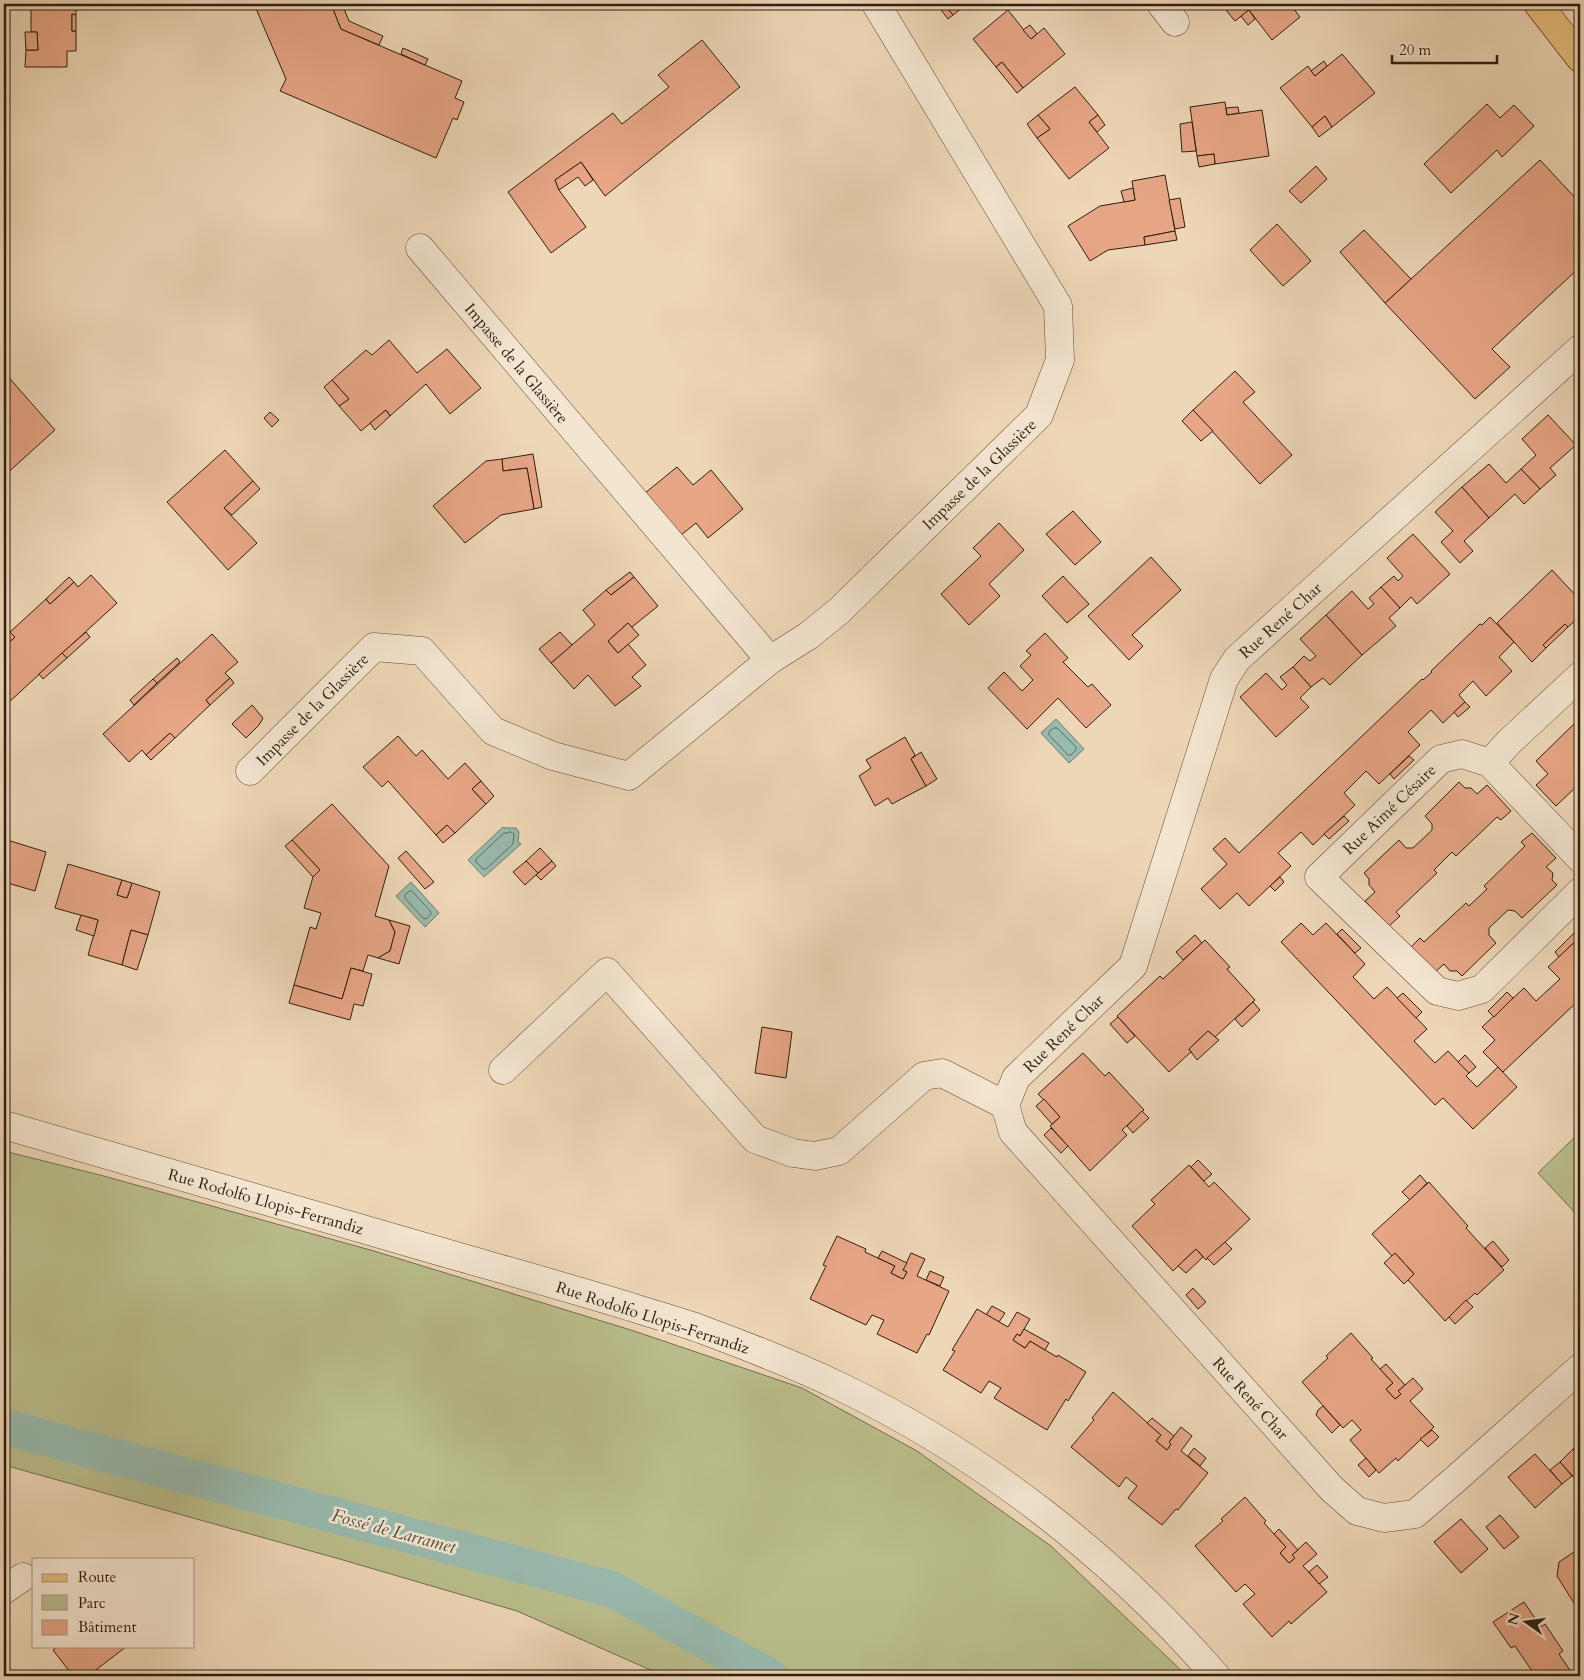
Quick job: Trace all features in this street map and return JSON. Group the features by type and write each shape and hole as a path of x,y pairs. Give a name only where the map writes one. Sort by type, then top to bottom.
{"main road":[{"path":"1538,4 1580,58"}],"street":[{"name":"Impasse de la Glassière","path":"250,771 374,647 422,651 492,731 553,756 629,776 770,660 808,636 839,611 1039,415 1060,360 1058,306 876,4"},
{"name":"Impasse de la Glassière","path":"420,248 770,660"},
{"name":"Rue René Char","path":"1580,349 1237,659 1224,680 1133,966 1016,1078 1005,1105 1013,1132 1332,1489 1357,1511 1384,1518 1415,1514 1580,1368"},
{"path":"1580,676 1509,742 1490,763 1580,858"},
{"name":"Rue Aimé Césaire","path":"1490,763 1462,754 1441,759 1318,877 1437,991 1458,996 1482,989 1580,892"},
{"path":"503,1070 606,972 755,1139 794,1153 816,1156 839,1151 924,1076 942,1073 1005,1105"},
{"name":"Rue Rodolfo Llopis-Ferrandiz","path":"4,1125 618,1303 699,1329 768,1355 842,1387 926,1433 984,1470 1060,1526 1131,1587 1216,1676"}],"green space":[{"path":"1580,1132 1580,1218 1538,1173"},
{"path":"4,1151 100,1175 374,1251 634,1331 802,1388 917,1451 1051,1546 1187,1676 664,1676 517,1611 4,1465"}],"water":[{"path":"1056,719 1084,749 1069,763 1041,733"},
{"path":"503,827 516,828 519,832 518,842 521,844 484,877 468,860"},
{"path":"411,882 439,913 425,927 396,896"}],"building":[{"path":"31,4 76,4 76,15 72,14 72,31 76,31 76,51 67,51 67,67 25,67 26,50 38,50 37,32 31,32"},
{"path":"254,4 331,4 341,29 462,81 455,98 464,102 457,120 453,118 436,158 280,91 286,79"},
{"path":"331,4 342,4 349,21 383,36 379,45 341,29"},
{"path":"944,4 953,15 948,19 938,6"},
{"path":"944,4 967,4 953,15"},
{"path":"1221,4 1290,4 1300,17 1272,40 1249,10 1235,21"},
{"path":"1008,10 1031,39 1044,28 1065,54 1023,88 1002,62 996,67 973,39"},
{"path":"1249,10 1255,19 1248,25 1241,16"},
{"path":"72,14 76,15 76,31 72,31"},
{"path":"1030,25 1037,34 1031,39 1023,30"},
{"path":"25,32 37,32 38,50 26,50"},
{"path":"702,40 740,87 605,196 581,162 555,180 559,190 586,227 551,253 508,192 613,113 622,124 669,87 658,75"},
{"path":"403,48 428,59 425,65 401,54"},
{"path":"1342,54 1375,93 1332,127 1325,116 1312,127 1280,88 1308,66 1315,76"},
{"path":"1324,61 1327,66 1315,76 1311,71"},
{"path":"1002,62 1023,88 1017,93 996,67"},
{"path":"1075,87 1098,115 1089,122 1109,148 1069,179 1037,138 1050,129 1038,115"},
{"path":"1225,102 1227,115 1262,110 1269,156 1215,164 1214,154 1197,156 1190,107"},
{"path":"1487,104 1500,118 1514,105 1534,126 1502,157 1497,150 1451,193 1424,164"},
{"path":"1238,107 1239,113 1227,115 1226,108"},
{"path":"1038,115 1050,129 1037,138 1027,124"},
{"path":"1098,115 1105,125 1097,132 1089,122"},
{"path":"1325,116 1332,127 1319,137 1312,127"},
{"path":"1192,122 1196,151 1182,152 1180,124"},
{"path":"1214,154 1215,164 1199,167 1197,156"},
{"path":"1540,160 1580,203 1580,267 1492,349 1510,367 1475,399 1385,303"},
{"path":"581,162 593,180 585,186 578,177 559,190 555,180"},
{"path":"1316,166 1327,179 1301,203 1289,191"},
{"path":"1165,175 1175,231 1144,237 1145,245 1108,250 1090,261 1068,226 1100,206 1135,200 1132,181"},
{"path":"1133,188 1135,200 1124,202 1121,191"},
{"path":"1180,198 1185,227 1175,229 1169,200"},
{"path":"1277,224 1311,261 1283,286 1250,250"},
{"path":"1364,230 1411,279 1385,303 1340,252"},
{"path":"1175,231 1177,240 1145,245 1144,237"},
{"path":"389,340 417,373 447,349 481,388 450,414 426,384 390,416 386,410 361,431 339,406 349,399 332,380 366,350 372,355"},
{"path":"1235,371 1255,392 1243,402 1292,455 1260,484 1193,410"},
{"path":"4,372 55,430 4,476"},
{"path":"332,380 349,399 339,406 324,387"},
{"path":"386,410 390,416 375,430 370,423"},
{"path":"1193,410 1213,431 1201,441 1182,421"},
{"path":"270,412 279,420 272,427 264,418"},
{"path":"1548,415 1576,445 1550,468 1556,475 1540,489 1521,469 1536,455 1522,439"},
{"path":"225,450 253,481 224,508 257,543 228,570 167,502"},
{"path":"533,454 542,507 534,509 527,468 503,471 502,459"},
{"path":"502,459 503,471 527,468 534,509 501,515 465,543 433,506 486,461"},
{"path":"1489,464 1506,483 1521,469 1540,489 1524,504 1515,494 1489,518 1462,487"},
{"path":"677,467 693,485 711,470 743,509 708,538 696,523 681,535 645,493"},
{"path":"253,481 260,489 232,515 224,508"},
{"path":"1462,487 1489,518 1464,541 1473,551 1460,563 1441,542 1453,531 1435,512"},
{"path":"1073,511 1101,542 1075,565 1046,534"},
{"path":"999,523 1024,550 989,584 1000,596 969,625 941,594 981,556 973,548"},
{"path":"1413,534 1450,574 1417,604 1411,597 1400,608 1381,587 1394,576 1398,581 1403,576 1387,558"},
{"path":"1151,557 1181,590 1132,635 1143,646 1129,660 1088,616"},
{"path":"1552,570 1580,600 1580,616 1568,627 1565,624 1543,645 1546,648 1532,662 1497,623"},
{"path":"630,572 634,577 611,595 606,590"},
{"path":"91,575 117,603 8,703 4,698 4,647 15,637 10,632 46,599 50,604 74,582 78,587"},
{"path":"1063,576 1089,604 1067,623 1042,596"},
{"path":"69,577 74,582 50,604 46,599"},
{"path":"634,577 658,606 632,627 628,623 608,641 618,653 628,644 646,665 632,677 641,686 615,706 588,675 574,689 551,663 595,625 583,610 606,590 611,595"},
{"path":"1381,587 1400,608 1389,618 1396,626 1362,655 1326,615 1352,591 1368,609 1374,604 1369,598"},
{"path":"1326,615 1362,655 1330,685 1323,678 1311,687 1293,667 1304,656 1310,661 1316,656 1300,639"},
{"path":"1490,617 1514,642 1499,657 1512,671 1486,696 1473,681 1459,695 1465,702 1443,723 1431,710 1408,732 1420,745 1379,784 1366,771 1344,793 1355,805 1313,845 1301,832 1278,853 1291,866 1249,906 1237,893 1220,909 1201,889 1227,864 1213,849 1225,838 1239,853 1422,679 1432,672 1480,624 1482,625"},
{"path":"628,623 639,635 618,653 608,641"},
{"path":"1565,624 1568,627 1546,648 1543,645"},
{"path":"10,632 15,637 4,647 4,637"},
{"path":"86,632 90,637 67,658 62,653"},
{"path":"560,632 572,645 551,663 539,649"},
{"path":"1045,633 1068,658 1063,662 1088,687 1092,684 1111,705 1086,728 1058,698 1027,729 988,688 1004,672 1022,691 1033,680 1020,666 1031,655 1026,651"},
{"path":"212,634 238,662 225,673 230,678 206,700 210,705 175,738 170,733 146,755 142,750 129,762 103,734"},
{"path":"62,653 67,658 43,679 39,674"},
{"path":"177,658 180,662 157,683 153,679"},
{"path":"1293,667 1311,687 1300,698 1309,707 1276,737 1240,697 1266,673 1282,690 1287,685 1280,677"},
{"path":"230,678 234,683 210,705 206,700"},
{"path":"153,679 157,683 134,705 130,700"},
{"path":"1465,702 1470,707 1458,717 1454,712"},
{"path":"252,705 263,718 246,738 232,724"},
{"path":"1577,721 1580,724 1580,783 1556,806 1536,785 1548,774 1536,761"},
{"path":"170,733 175,738 151,760 146,755"},
{"path":"398,736 416,756 422,750 448,779 465,763 481,781 472,789 486,804 455,833 447,825 436,835 388,781 382,787 363,767"},
{"path":"905,737 915,755 911,759 926,786 892,804 888,798 875,806 859,776 871,768 866,760"},
{"path":"921,752 937,779 926,786 911,759"},
{"path":"1409,756 1414,760 1394,779 1390,774"},
{"path":"481,781 494,796 486,804 472,789"},
{"path":"1459,782 1465,788 1471,788 1477,794 1487,785 1511,811 1501,820 1497,817 1456,856 1452,852 1434,870 1437,873 1396,912 1400,916 1389,926 1365,901 1375,892 1369,885 1369,879 1364,873 1399,840 1406,848 1413,848 1432,830 1432,824 1425,816"},
{"path":"332,804 389,866 375,916 389,920 395,932 390,951 378,958 368,955 363,971 351,968 342,999 294,985 310,927 316,929 321,913 304,908 313,877 320,870 292,840"},
{"path":"1344,816 1349,821 1329,839 1324,834"},
{"path":"447,825 455,833 443,843 436,835"},
{"path":"1532,833 1556,858 1546,867 1553,873 1552,880 1557,885 1522,918 1515,911 1508,910 1489,928 1489,935 1496,943 1462,976 1457,971 1450,971 1444,964 1434,973 1410,948 1420,938 1424,942 1466,903 1469,906 1487,889 1484,886 1525,846 1521,842"},
{"path":"4,839 46,852 35,891 4,882"},
{"path":"292,840 320,870 313,877 285,846"},
{"path":"540,848 552,861 538,873 526,861"},
{"path":"406,851 434,882 425,889 398,858"},
{"path":"526,861 538,873 525,885 513,872"},
{"path":"552,861 556,866 541,880 536,875"},
{"path":"68,864 122,880 117,895 127,898 132,883 160,892 148,935 131,930 122,965 88,955 98,920 55,908"},
{"path":"1280,877 1284,882 1275,891 1270,886"},
{"path":"122,880 132,883 127,898 117,895"},
{"path":"81,915 98,920 94,936 76,930"},
{"path":"389,920 410,926 399,964 378,958 390,951 395,932"},
{"path":"1301,923 1313,935 1326,923 1365,964 1353,977 1374,999 1387,987 1427,1029 1414,1041 1435,1063 1448,1051 1469,1073 1466,1076 1477,1087 1498,1067 1517,1087 1473,1129 1443,1098 1435,1105 1281,942"},
{"path":"1342,929 1361,948 1355,953 1337,934"},
{"path":"131,930 148,935 137,970 122,965"},
{"path":"1574,933 1579,938 1559,957 1555,952"},
{"path":"1195,935 1202,943 1183,960 1176,952"},
{"path":"1580,937 1580,999 1503,1072 1483,1052 1495,1040 1482,1027 1524,988 1536,1001 1560,979 1548,967"},
{"path":"1205,940 1230,967 1227,969 1255,1000 1215,1037 1208,1031 1189,1049 1191,1052 1169,1072 1117,1016 1160,976 1163,979"},
{"path":"351,968 372,974 363,1006 354,1004 350,1020 289,1003 294,985 342,999"},
{"path":"1507,992 1513,998 1494,1017 1488,1011"},
{"path":"1403,993 1422,1012 1416,1018 1397,998"},
{"path":"1253,1002 1260,1010 1242,1027 1235,1019"},
{"path":"1118,1017 1135,1036 1127,1043 1110,1024"},
{"path":"762,1027 792,1032 786,1078 755,1073"},
{"path":"1208,1031 1219,1040 1197,1060 1189,1049"},
{"path":"1083,1053 1105,1076 1109,1072 1144,1110 1122,1130 1127,1135 1090,1171 1050,1126 1060,1117 1038,1094"},
{"path":"1465,1055 1476,1067 1469,1073 1458,1062"},
{"path":"1044,1099 1060,1117 1052,1124 1036,1106"},
{"path":"1142,1111 1149,1118 1133,1133 1127,1126"},
{"path":"1051,1128 1068,1146 1061,1153 1044,1135"},
{"path":"1198,1160 1212,1174 1204,1181 1191,1167"},
{"path":"1189,1165 1209,1187 1214,1182 1250,1219 1206,1260 1196,1249 1173,1271 1132,1226 1155,1204 1151,1200"},
{"path":"1420,1175 1427,1183 1410,1200 1402,1192"},
{"path":"1429,1182 1468,1226 1466,1228 1504,1270 1477,1295 1475,1293 1445,1321 1408,1280 1414,1274 1395,1253 1392,1256 1372,1234"},
{"path":"837,1236 866,1249 865,1252 895,1266 891,1273 903,1279 907,1272 903,1270 911,1253 925,1259 917,1276 949,1291 929,1335 927,1334 917,1353 877,1334 884,1320 872,1315 866,1325 810,1299 826,1266 823,1265"},
{"path":"1493,1241 1509,1260 1502,1267 1485,1248"},
{"path":"1225,1242 1232,1249 1214,1265 1207,1258"},
{"path":"1196,1249 1203,1257 1186,1273 1178,1266"},
{"path":"882,1251 907,1263 903,1270 907,1272 903,1279 891,1273 895,1266 878,1258"},
{"path":"1395,1253 1414,1274 1404,1284 1384,1263"},
{"path":"930,1271 944,1277 940,1286 926,1280"},
{"path":"1193,1288 1206,1302 1198,1309 1186,1295"},
{"path":"1466,1300 1473,1307 1455,1324 1449,1317"},
{"path":"992,1306 1005,1313 999,1322 986,1315"},
{"path":"977,1309 1008,1327 1017,1312 1030,1319 1020,1336 1017,1334 1013,1340 1025,1348 1030,1341 1086,1372 1068,1401 1066,1399 1047,1430 994,1398 1001,1388 989,1381 981,1393 943,1370 955,1351 952,1350"},
{"path":"1024,1329 1049,1343 1045,1350 1030,1341 1025,1348 1013,1340 1017,1334 1020,1336"},
{"path":"1351,1333 1393,1383 1386,1389 1395,1399 1401,1394 1398,1391 1413,1378 1423,1389 1410,1401 1434,1427 1398,1461 1396,1458 1379,1473 1350,1440 1361,1430 1352,1420 1343,1428 1302,1382"},
{"path":"1386,1364 1405,1385 1398,1391 1401,1394 1395,1399 1386,1389 1393,1383 1380,1369"},
{"path":"1113,1392 1161,1435 1156,1441 1167,1450 1171,1444 1169,1442 1181,1427 1192,1436 1181,1451 1208,1473 1178,1510 1176,1509 1162,1525 1128,1498 1137,1486 1126,1477 1119,1487 1071,1447 1094,1420 1092,1418"},
{"path":"1323,1406 1340,1425 1332,1433 1316,1415"},
{"path":"1152,1418 1174,1436 1169,1442 1171,1444 1167,1450 1156,1441 1161,1435 1147,1423"},
{"path":"1432,1430 1439,1437 1428,1447 1420,1439"},
{"path":"1580,1443 1580,1457 1573,1449"},
{"path":"1194,1448 1206,1458 1200,1466 1188,1456"},
{"path":"1573,1449 1580,1457 1579,1483 1560,1462"},
{"path":"1535,1454 1562,1484 1535,1508 1508,1477"},
{"path":"1366,1458 1376,1470 1369,1477 1358,1465"},
{"path":"1560,1462 1572,1476 1562,1484 1550,1470"},
{"path":"1245,1497 1266,1521 1264,1523 1286,1547 1280,1553 1289,1563 1295,1558 1292,1555 1306,1542 1317,1554 1303,1566 1327,1592 1291,1624 1289,1621 1272,1637 1243,1604 1255,1594 1245,1584 1236,1592 1195,1546 1223,1521 1221,1519"},
{"path":"1500,1515 1519,1537 1504,1549 1486,1527"},
{"path":"1461,1519 1488,1549 1461,1573 1434,1542"},
{"path":"1279,1529 1298,1550 1292,1555 1295,1558 1289,1563 1280,1553 1286,1547 1274,1534"},
{"path":"1580,1548 1579,1611 1557,1576 1559,1562"},
{"path":"1317,1565 1328,1577 1319,1584 1309,1572"},
{"path":"1524,1602 1541,1627 1545,1624 1563,1651 1559,1654 1574,1676 1529,1676 1527,1674 1532,1671 1515,1646 1511,1648 1493,1622"},
{"path":"56,1648 124,1648 88,1676 73,1676 53,1650"}],"waterway":[{"name":"Fossé de Larramet","path":"4,1427 611,1589 769,1676"}]}
